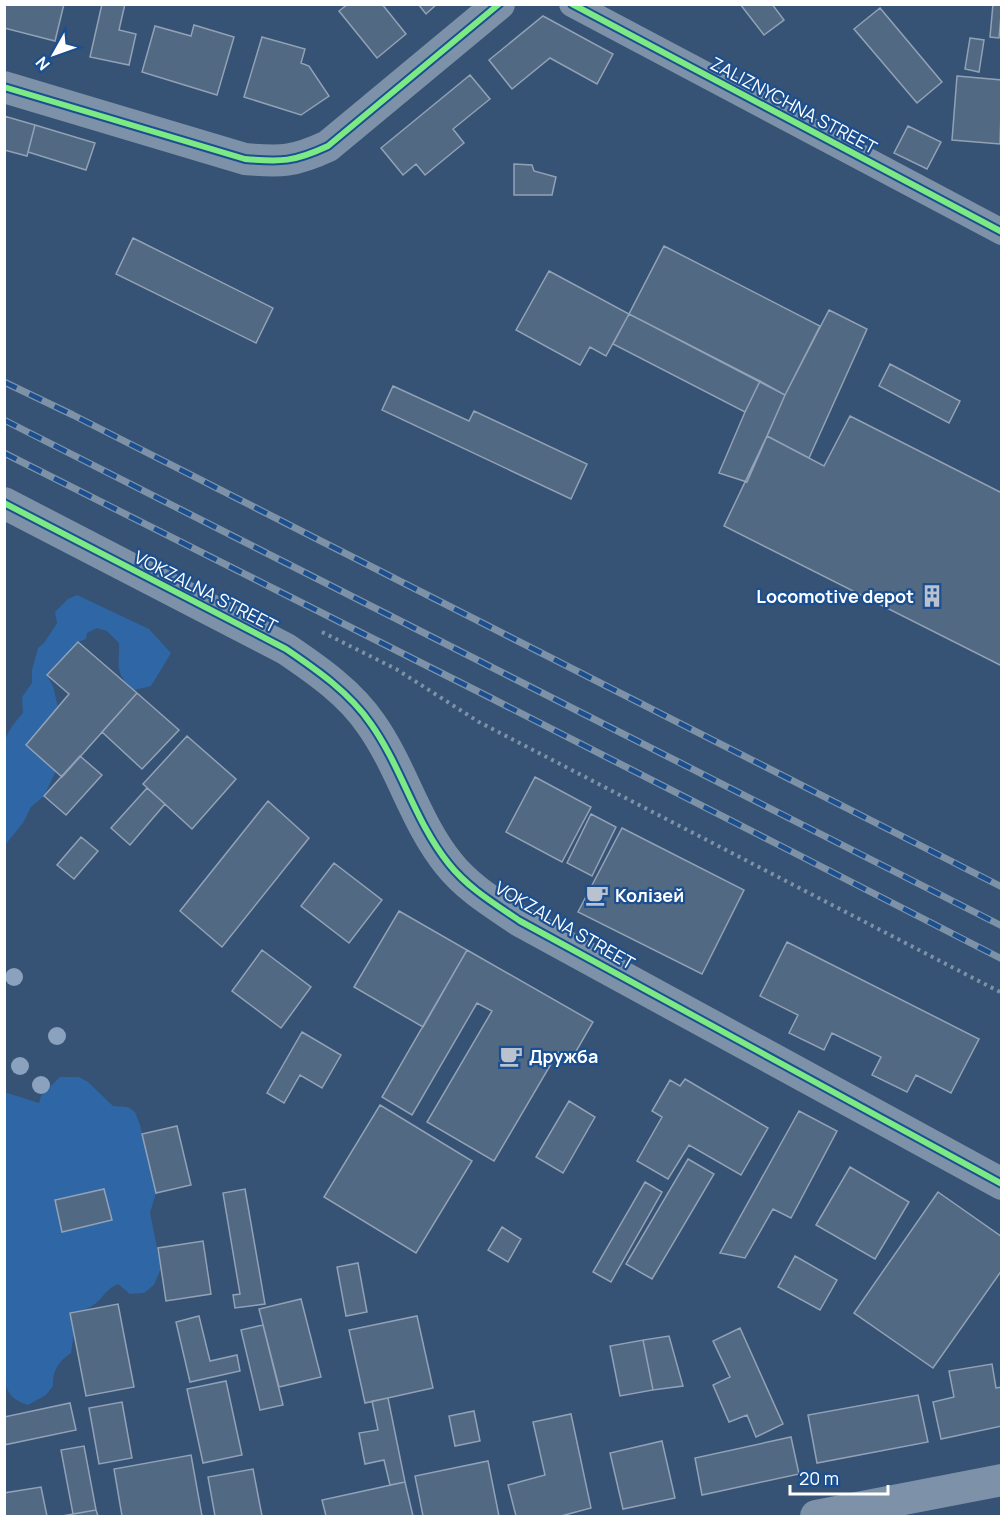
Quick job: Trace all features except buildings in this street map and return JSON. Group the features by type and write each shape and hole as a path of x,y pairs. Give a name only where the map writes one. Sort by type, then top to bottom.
{"street":[{"path":"4,87 245,159 275,161 302,158 335,141 499,4"},
{"name":"ZALIZNYCHNA STREET","path":"572,4 1002,232"},
{"name":"VOKZALNA STREET","path":"4,503 286,649 317,671 349,697 370,723 390,754 426,829 449,864 477,891 520,921 1002,1184"},
{"path":"816,1516 1002,1480"}],"path":[{"path":"321,631 396,669 479,722 1002,993"}],"shaded area":[{"path":"77,595 149,629 171,653 151,686 134,690 120,673 119,643 107,631 97,628 87,633 86,639 78,642 47,675 53,686 58,707 26,745 56,771 44,796 31,807 23,823 5,845 4,763 7,735 23,713 22,697 32,683 32,670 38,648 57,623 55,612 68,599"},
{"path":"60,1077 79,1077 88,1082 113,1106 128,1107 135,1112 156,1193 150,1213 161,1268 154,1285 144,1293 130,1294 118,1284 92,1306 70,1313 74,1332 71,1353 57,1367 53,1386 46,1395 28,1405 12,1397 5,1381 4,1092 39,1103 41,1096"}],"railway":[{"path":"4,382 1002,887"},
{"path":"4,420 1002,926"},
{"path":"4,453 1002,959"}],"cycle path":[{"path":"4,87 245,159 287,160 328,146 499,4"},
{"path":"572,4 1002,232"},
{"path":"4,503 286,649 332,683 353,702 371,724 382,741 427,831 456,873 520,921 1002,1184"}],"place":[{"name":"Locomotive depot","path":"932,596"},
{"name":"Колізей","path":"597,895"},
{"name":"Дружба","path":"511,1056"}]}
